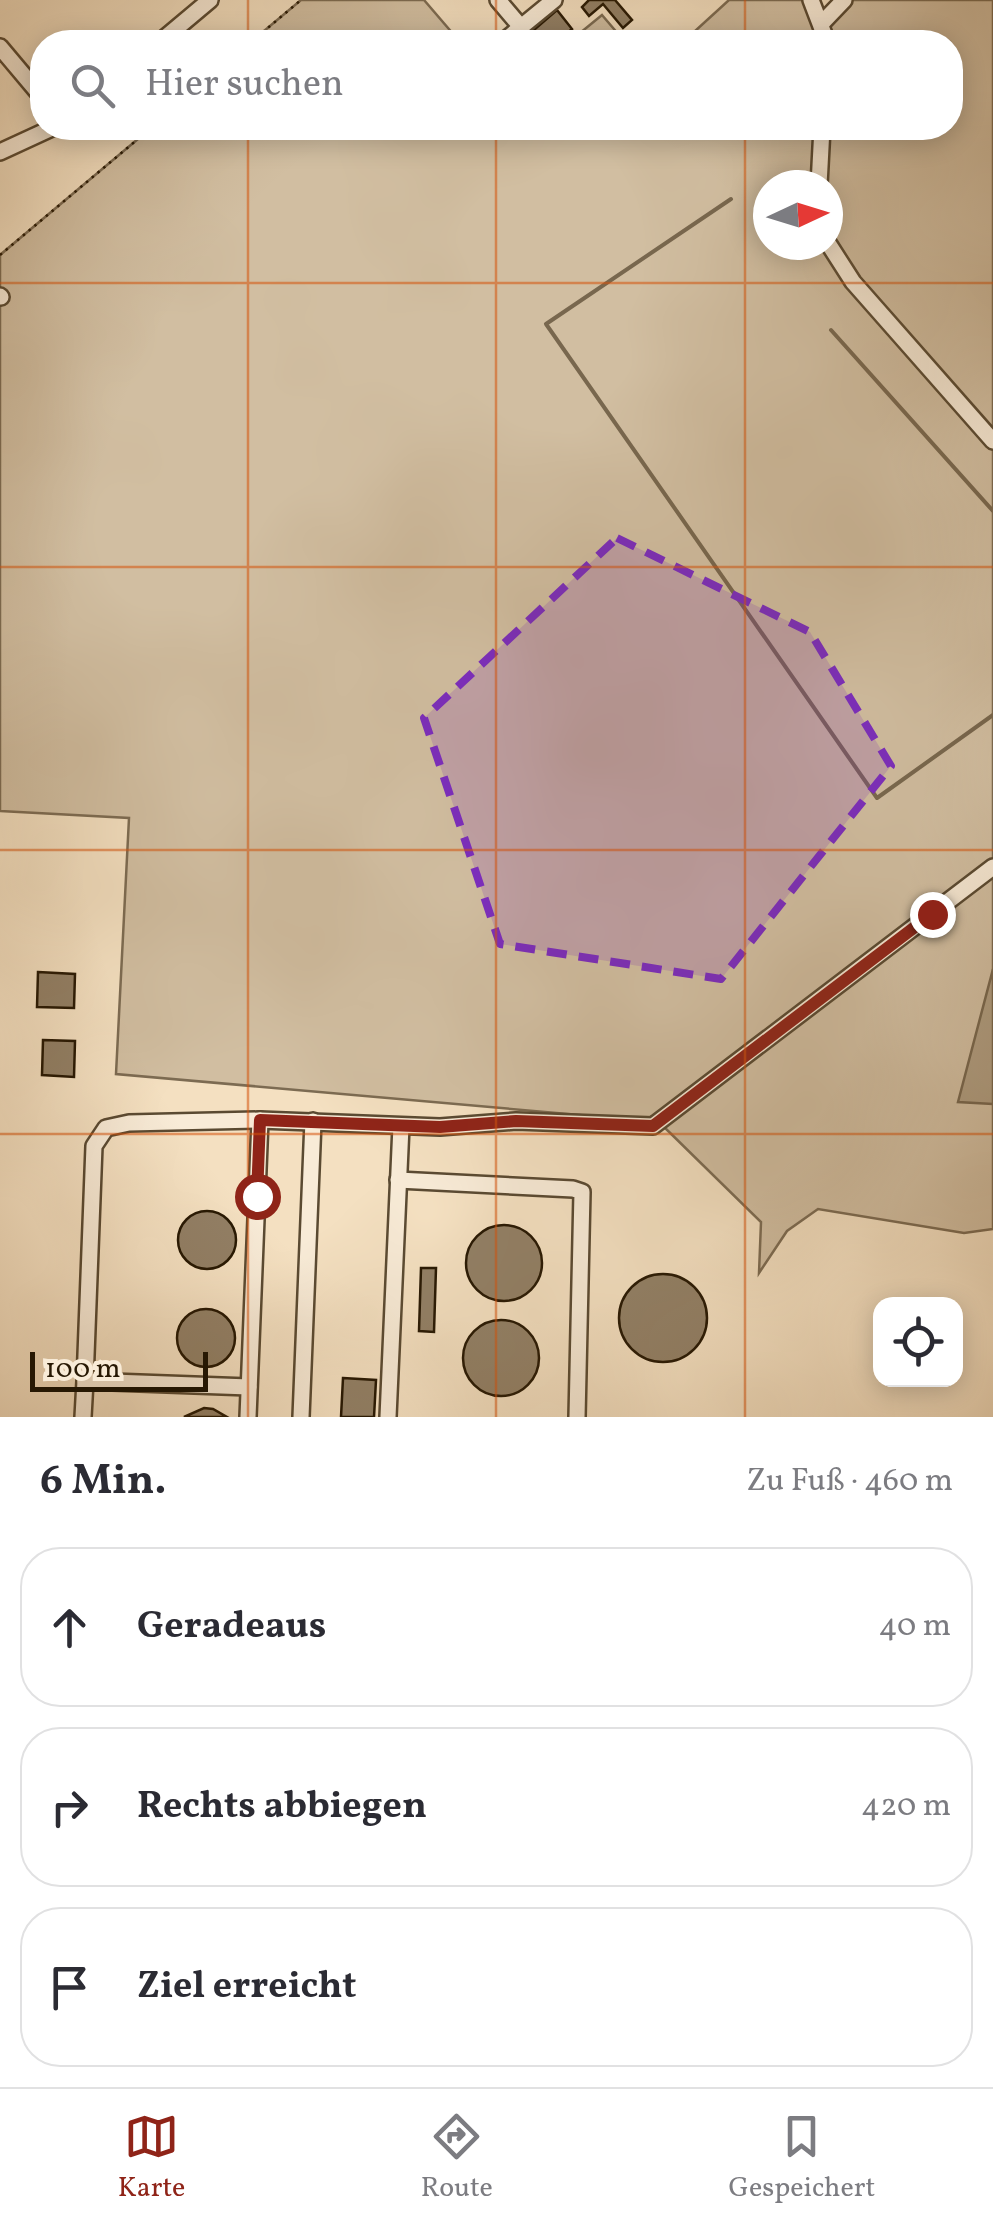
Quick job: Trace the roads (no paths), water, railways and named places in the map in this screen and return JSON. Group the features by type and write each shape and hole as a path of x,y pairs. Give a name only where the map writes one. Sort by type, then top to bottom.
{"street":[{"path":"174,30 210,0"},
{"path":"498,0 521,27"},
{"path":"517,30 554,0"},
{"path":"812,0 824,30"},
{"path":"822,23 844,0"},
{"path":"0,47 30,83"},
{"path":"0,152 30,138"},
{"path":"820,170 821,140"},
{"path":"839,260 853,282 993,441"},
{"path":"84,1417 94,1146 106,1128 129,1123 260,1120 440,1127 516,1121 653,1126 993,867"},
{"path":"248,1417 260,1120"},
{"path":"302,1417 313,1122"},
{"path":"388,1417 401,1126"},
{"path":"398,1180 582,1192 577,1417"},
{"path":"85,1380 249,1387"}],"waterway":[{"path":"731,199 546,324 877,798 993,715"},
{"path":"831,330 993,511"}]}
